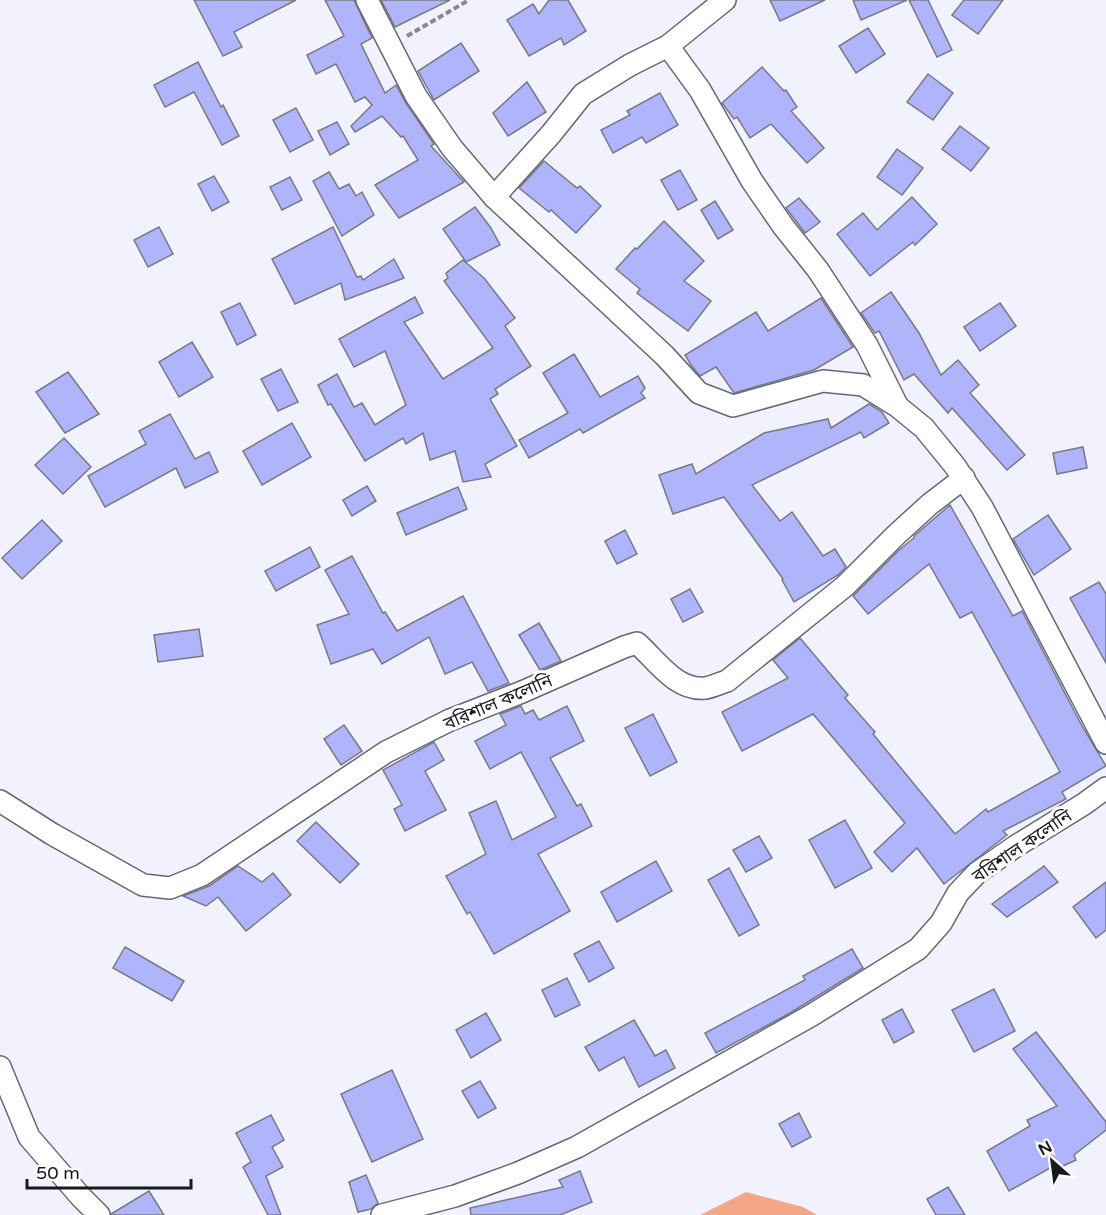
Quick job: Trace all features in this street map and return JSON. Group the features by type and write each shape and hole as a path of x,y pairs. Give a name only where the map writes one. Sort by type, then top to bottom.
{"street":[{"path":"367,0 416,96 452,148 494,197 664,355 699,393 733,406 823,381 863,385 897,406 924,428 964,478 982,507 1106,743"},
{"path":"494,197 551,134 583,94 630,65 668,46 725,0"},
{"path":"668,46 700,90 752,181 783,226 818,270 867,345 897,406"},
{"name":"বরিশাল কলোনি","path":"0,801 52,834 143,885 170,888 202,875 386,752 450,720 522,692 624,647 637,643 655,663 687,687 706,688 727,681 845,586 930,504 964,478"},
{"name":"বরিশাল কলোনি","path":"382,1215 466,1192 518,1173 577,1147 812,1015 918,949 941,923 958,893 977,873 1106,788"},
{"path":"0,1067 29,1137 99,1215"}],"path":[{"path":"390,47 468,0"}],"shaded area":[{"path":"746,1192 803,1207 817,1215 700,1215"}],"building":[{"path":"194,0 296,0 234,32 242,47 223,56"},
{"path":"325,0 354,0 372,38 361,44 385,93 396,85 434,144 431,146 464,182 399,218 375,185 418,160 403,136 401,137 382,116 355,132 351,126 372,105 365,97 355,102 336,64 316,74 307,55 344,36"},
{"path":"381,0 450,0 395,27"},
{"path":"549,0 568,0 586,31 564,45 561,38 529,56 507,20 533,4 539,14"},
{"path":"770,0 825,0 780,21"},
{"path":"853,0 907,0 861,20"},
{"path":"909,0 928,0 952,50 937,57"},
{"path":"964,0 1003,0 978,34 952,15"},
{"path":"868,28 885,54 856,73 839,46"},
{"path":"461,43 479,71 434,100 418,71"},
{"path":"198,62 239,136 222,145 194,92 165,107 154,85"},
{"path":"762,67 784,91 786,90 797,107 791,111 824,148 807,163 771,124 750,138 737,117 734,119 722,103"},
{"path":"928,74 953,93 933,120 907,102"},
{"path":"527,82 546,112 508,136 493,113"},
{"path":"660,93 678,125 646,143 642,137 613,153 601,130 630,115 627,111"},
{"path":"296,108 313,140 290,152 273,120"},
{"path":"337,122 349,144 330,155 318,131"},
{"path":"960,126 989,148 971,171 942,149"},
{"path":"897,149 923,168 902,195 877,177"},
{"path":"544,161 577,188 580,186 601,206 576,233 551,210 549,212 519,188"},
{"path":"680,170 697,200 678,210 661,180"},
{"path":"329,172 339,189 349,184 356,196 362,192 374,215 342,236 313,181"},
{"path":"214,176 229,202 212,211 198,184"},
{"path":"290,177 302,200 282,210 270,187"},
{"path":"912,197 937,224 915,245 913,242 870,276 837,234 863,213 877,230"},
{"path":"799,198 820,222 805,233 786,208"},
{"path":"715,201 733,230 718,239 701,210"},
{"path":"475,207 491,228 500,245 466,262 443,229"},
{"path":"664,221 704,261 684,281 711,301 688,331 637,293 640,289 616,269"},
{"path":"159,227 173,254 148,267 134,240"},
{"path":"333,227 357,277 361,276 363,280 394,259 404,278 345,300 341,283 295,304 272,259"},
{"path":"463,260 484,278 515,318 505,326 531,366 495,389 498,394 490,399 517,446 485,464 491,477 463,482 455,451 430,460 423,433 406,444 403,438 365,461 331,404 328,405 318,385 337,374 354,407 362,403 375,425 406,405 385,351 354,367 339,339 415,297 423,313 404,322 443,379 493,348 444,281 448,278 446,273"},
{"path":"891,292 919,333 941,375 958,360 979,385 970,393 1025,455 1007,470 952,408 948,413 914,374 904,380 879,331 875,333 861,313"},
{"path":"821,298 853,347 814,370 734,393 716,367 700,376 685,355 756,312 768,331"},
{"path":"240,303 256,335 237,345 221,312"},
{"path":"1000,303 1016,326 980,351 964,327"},
{"path":"192,342 213,377 179,397 159,362"},
{"path":"574,354 600,397 638,376 645,388 641,393 645,398 583,433 580,429 529,458 519,440 568,413 543,373"},
{"path":"281,369 298,402 278,411 261,379"},
{"path":"68,372 99,414 65,433 36,392"},
{"path":"869,404 882,412 889,423 864,438 861,432 752,485 780,521 792,512 823,556 835,549 846,567 838,575 794,602 783,579 724,497 673,514 659,475 692,464 696,474 764,433 828,419 831,428"},
{"path":"170,414 195,459 209,452 218,472 185,488 176,468 105,507 88,476 146,444 139,431"},
{"path":"292,423 311,457 262,485 243,451"},
{"path":"64,438 91,467 63,494 35,465"},
{"path":"1083,447 1087,468 1057,474 1053,453"},
{"path":"367,486 376,501 352,516 343,500"},
{"path":"458,487 467,509 406,535 397,513"},
{"path":"950,505 1013,616 1022,611 1082,726 1106,766 1062,792 1066,799 1003,831 1007,835 944,884 917,848 892,872 874,852 905,823 813,714 742,751 722,712 788,678 773,660 800,638 848,695 845,698 875,732 873,734 955,834 986,809 988,812 1060,772 972,612 960,618 929,564 868,614 853,596 898,551"},
{"path":"1048,515 1071,549 1034,575 1013,539"},
{"path":"42,520 62,541 22,579 2,558"},
{"path":"625,530 637,554 617,564 605,541"},
{"path":"310,547 320,567 276,591 265,571"},
{"path":"352,556 383,613 385,612 397,631 463,596 509,683 488,691 472,662 445,674 429,637 382,664 373,649 331,664 317,625 349,614 325,570"},
{"path":"1099,582 1106,594 1106,663 1070,598"},
{"path":"690,589 703,612 683,622 671,599"},
{"path":"539,623 561,661 540,670 519,635"},
{"path":"199,629 203,656 158,662 154,635"},
{"path":"521,706 525,714 533,710 539,720 567,706 584,741 550,758 577,806 581,804 592,826 538,854 570,911 494,954 470,912 467,914 446,876 486,854 469,813 496,801 512,840 556,817 521,752 490,769 475,741 506,725 500,714"},
{"path":"653,714 677,762 650,776 625,728"},
{"path":"344,725 362,751 341,765 324,739"},
{"path":"434,742 444,760 425,771 446,810 405,831 394,809 402,805 383,770"},
{"path":"845,820 872,868 835,888 809,840"},
{"path":"316,822 359,864 340,883 297,841"},
{"path":"759,836 772,858 746,872 733,850"},
{"path":"656,861 672,891 617,922 601,892"},
{"path":"238,866 262,882 273,873 291,895 246,931 218,897 206,906 183,896 209,886"},
{"path":"1044,866 1058,882 1007,917 992,904"},
{"path":"729,868 759,925 739,936 708,880"},
{"path":"1106,882 1106,930 1096,938 1073,907"},
{"path":"599,941 614,968 589,982 574,954"},
{"path":"125,947 184,981 172,1001 113,968"},
{"path":"852,949 863,968 790,1013 716,1053 705,1033 805,980 803,976"},
{"path":"567,978 580,1005 555,1017 542,990"},
{"path":"994,989 1015,1031 974,1052 952,1010"},
{"path":"902,1009 914,1032 894,1043 882,1020"},
{"path":"486,1013 501,1040 471,1058 456,1030"},
{"path":"634,1020 655,1056 666,1050 675,1068 639,1087 624,1057 599,1071 585,1047"},
{"path":"1036,1032 1106,1122 1106,1130 1074,1155 1076,1160 1052,1171 1050,1168 1009,1191 987,1151 1030,1126 1027,1120 1057,1106 1013,1049"},
{"path":"392,1070 423,1139 372,1162 341,1094"},
{"path":"480,1081 496,1108 478,1118 462,1091"},
{"path":"799,1113 811,1137 792,1147 779,1124"},
{"path":"271,1115 284,1140 272,1147 283,1167 266,1176 281,1215 268,1215 243,1167 251,1162 236,1133"},
{"path":"580,1171 592,1202 560,1215 471,1215 470,1208 563,1187 559,1180"},
{"path":"366,1175 378,1203 371,1209 358,1212 349,1182"},
{"path":"948,1187 965,1215 936,1215 927,1199"},
{"path":"149,1191 164,1215 111,1215 111,1214"}]}
